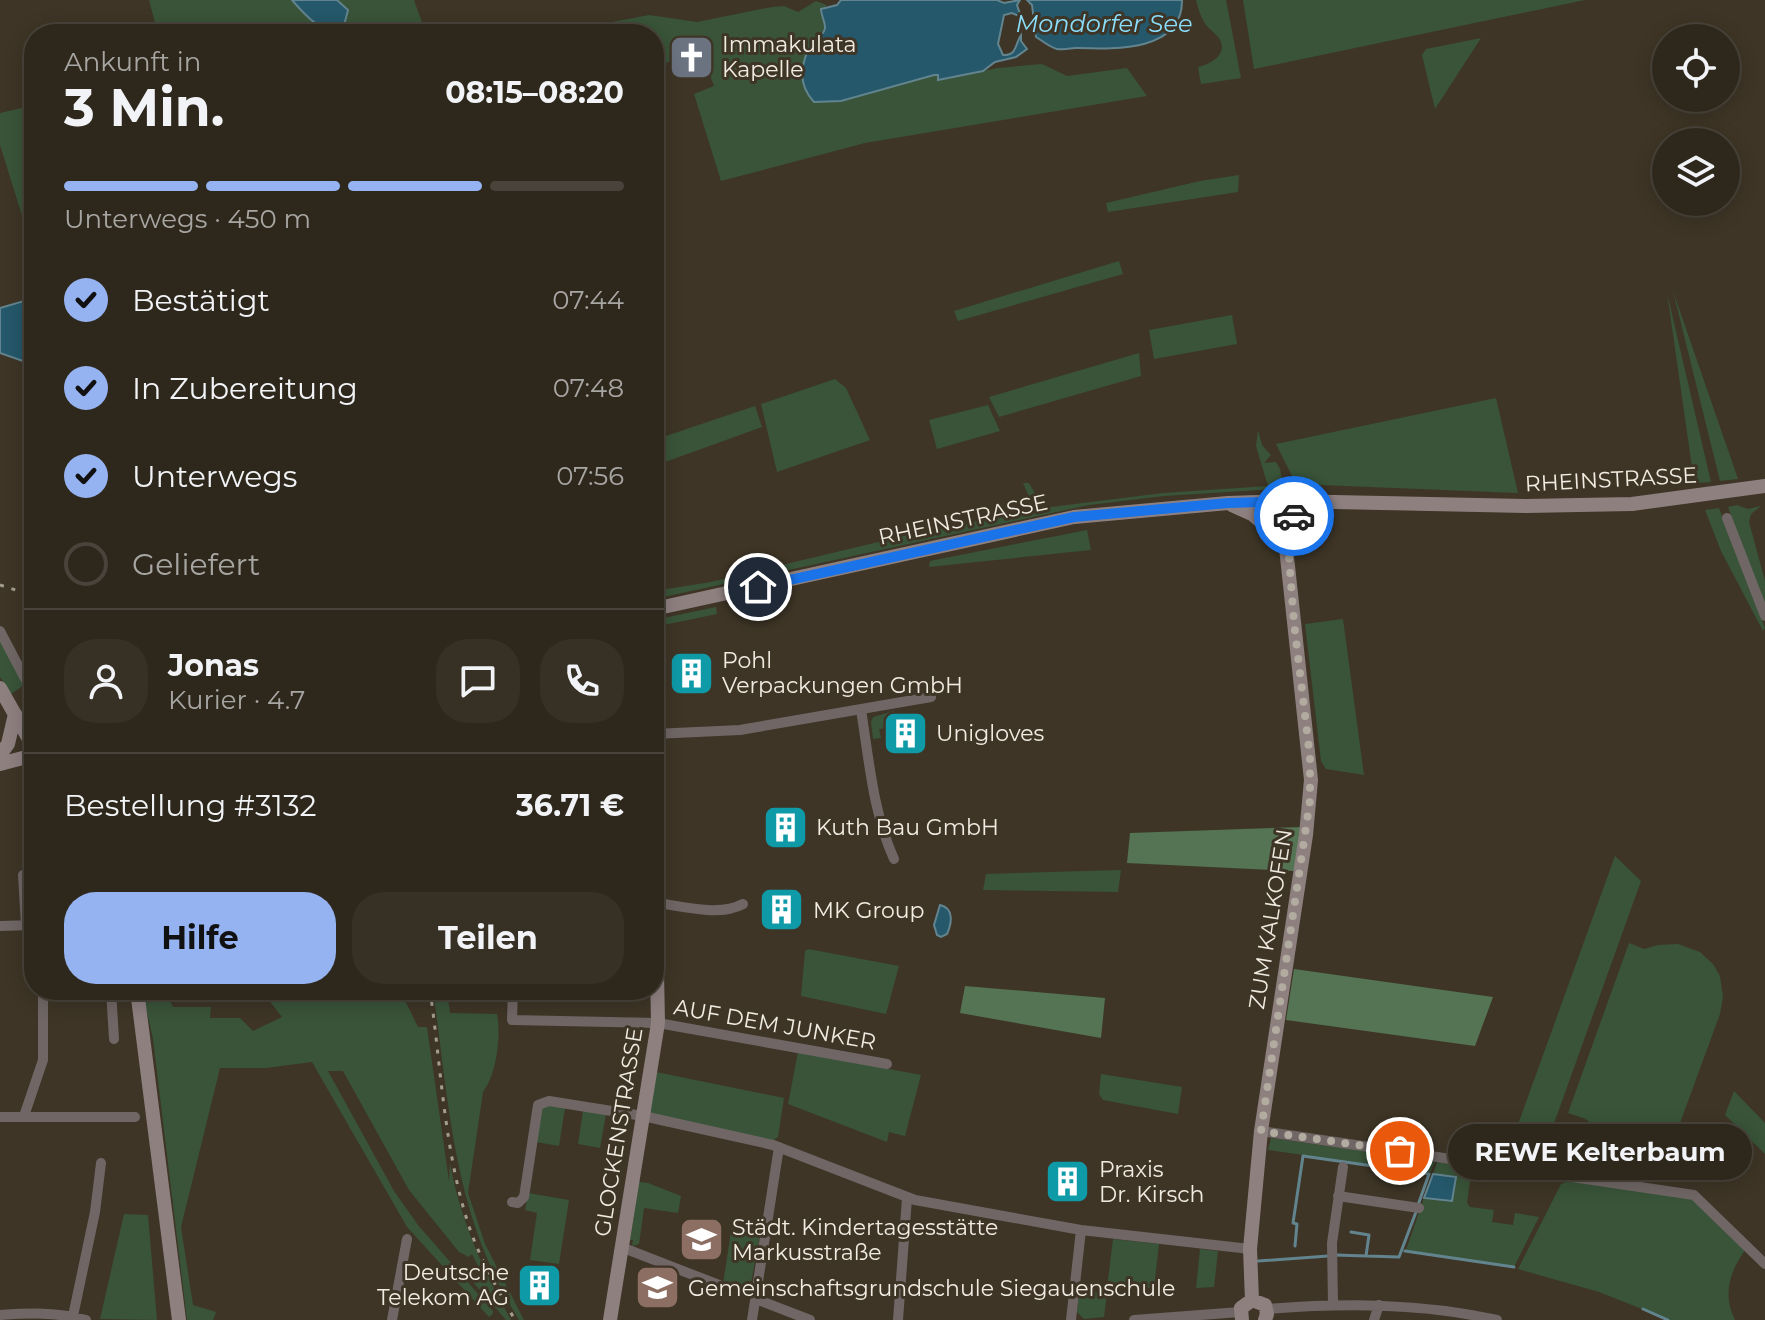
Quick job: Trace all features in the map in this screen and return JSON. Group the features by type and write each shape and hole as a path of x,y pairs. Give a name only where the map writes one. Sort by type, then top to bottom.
{"main road":[{"name":"RHEINSTRASSE","path":"664,607 1074,517 1228,503 1288,501 1578,506 1689,498 1765,486"},
{"name":"ZUM KALKOFEN","path":"1252,1300 1250,1249 1261,1131 1310,800 1310,757 1288,544 1283,529 1288,501"},
{"path":"1228,503 1252,514 1288,544"},
{"path":"0,688 24,730"},
{"path":"15,714 24,723"},
{"path":"0,755 8,744 15,714"},
{"path":"0,764 24,758"},
{"path":"138,1000 179,1320"},
{"name":"GLOCKENSTRASSE","path":"610,1320 658,1023 658,1000"},
{"path":"1241,1316 1243,1304 1252,1300 1261,1302 1266,1315"}],"street":[{"path":"1727,518 1765,616"},
{"path":"0,631 24,677"},
{"path":"664,734 740,730 931,697"},
{"path":"861,710 879,819 894,859"},
{"path":"23,875 24,882"},
{"path":"664,904 719,910 733,909 743,904"},
{"path":"0,926 24,925"},
{"path":"24,1116 43,1060 43,1000"},
{"path":"112,1000 114,1039"},
{"name":"AUF DEM JUNKER","path":"513,1000 512,1020 658,1023 887,1064"},
{"path":"512,1202 518,1203 524,1197 541,1102 549,1101 643,1116 779,1147 907,1198 1081,1230 1250,1249"},
{"path":"0,1117 135,1117"},
{"path":"1261,1131 1694,1195 1765,1264"},
{"path":"752,1320 779,1147"},
{"path":"73,1316 95,1212 101,1163"},
{"path":"1333,1304 1332,1243 1343,1167"},
{"path":"1338,1196 1419,1208"},
{"path":"898,1320 907,1198"},
{"path":"1071,1320 1081,1230"},
{"path":"392,1320 407,1239"},
{"path":"621,1247 719,1285"},
{"path":"756,1299 810,1320"},
{"path":"1266,1315 1333,1304 1442,1310 1497,1320"},
{"path":"1374,1320 1379,1305"},
{"path":"0,1315 42,1313 86,1320"},
{"path":"1134,1320 1241,1316"}],"green space":[{"path":"149,0 414,0 422,24 155,24"},
{"path":"1196,0 1226,0 1241,78 1201,84 1198,67 1216,58 1222,45 1204,22"},
{"path":"1243,0 1585,0 1254,69"},
{"path":"816,1 827,5 820,12 825,27 809,48 804,64 806,88 814,102 841,101 934,75 947,78 998,68 1042,64 1067,76 1127,68 1147,96 865,143 721,181 694,94 714,86 701,50 664,63 664,24 602,24 649,15 697,22 784,6 798,12"},
{"path":"1481,38 1435,109 1422,55 1426,49"},
{"path":"24,107 24,222 0,145 0,113"},
{"path":"1239,175 1238,192 1108,212 1106,203"},
{"path":"1119,261 1123,274 958,321 954,311"},
{"path":"1673,291 1738,479 1720,481"},
{"path":"1667,292 1711,482 1697,483 1692,467"},
{"path":"1232,315 1237,344 1154,359 1149,330"},
{"path":"1139,353 1141,376 999,417 989,397"},
{"path":"835,379 846,388 870,440 777,472 761,404"},
{"path":"1496,398 1518,493 1296,484 1276,444"},
{"path":"988,405 1000,431 937,449 929,420"},
{"path":"755,406 762,427 664,462 664,437"},
{"path":"1258,430 1262,445 1271,455 1264,463 1276,462 1280,469 1282,480 1274,489 1164,496 1089,505 664,597 664,589 711,582 916,533 1035,510 1023,483 1029,483 1041,504 1051,507 1163,493 1268,486 1256,446"},
{"path":"1737,505 1748,509 1761,506 1751,514 1749,522 1765,581 1765,607 1728,507"},
{"path":"1719,508 1765,628 1763,631 1721,551 1705,510"},
{"path":"1087,530 1091,550 929,567 930,561"},
{"path":"716,607 717,614 664,625 664,618"},
{"path":"1343,619 1364,775 1326,769 1321,761 1305,624"},
{"path":"0,641 24,685 11,694 0,677"},
{"path":"894,711 897,719 891,721 891,727 879,729 881,738 873,739 873,717"},
{"path":"1302,827 1294,871 1127,863 1130,833"},
{"path":"1615,856 1641,881 1538,1168 1504,1163"},
{"path":"1121,870 1118,892 983,890 986,874"},
{"path":"1629,943 1644,949 1678,944 1700,952 1720,976 1723,997 1720,1014 1680,1123 1667,1138 1649,1145 1617,1144 1602,1136 1586,1119 1568,1113"},
{"path":"808,949 899,966 886,1014 801,996 805,951"},
{"path":"1294,969 1493,997 1475,1046 1286,1020"},
{"path":"965,986 1105,998 1101,1038 960,1013"},
{"path":"144,1000 170,1000 173,1007 211,1007 210,1018 240,1018 253,1031 282,1017 269,1000 405,1000 418,1027 427,1027 449,1181 450,1163 474,1244 511,1320 506,1320 472,1281 485,1280 472,1254 469,1257 459,1252 409,1190 343,1071 328,1071 394,1191 418,1225 493,1314 489,1317 407,1227 312,1062 266,1068 220,1068 181,1227 193,1305 216,1312 213,1320 187,1320 153,1039"},
{"path":"434,1000 448,1000 450,1013 497,1014 497,1054 492,1075 483,1092 468,1193 485,1244 524,1320 519,1320 480,1241 467,1201 450,1119"},
{"path":"798,1052 921,1075 905,1136 889,1132 887,1142 788,1104"},
{"path":"656,1072 784,1098 778,1137 771,1142 649,1115"},
{"path":"1101,1074 1182,1087 1178,1114 1103,1100 1099,1094"},
{"path":"1734,1091 1765,1123 1765,1154 1725,1115"},
{"path":"545,1105 565,1108 559,1146 536,1142 541,1109"},
{"path":"583,1111 606,1114 600,1148 578,1144"},
{"path":"1271,1138 1435,1161 1430,1173 1268,1150"},
{"path":"1437,1162 1472,1167 1467,1203 1470,1207 1494,1210 1492,1222 1513,1225 1515,1213 1539,1217 1514,1267 1406,1250 1424,1198 1452,1201 1456,1177 1433,1174"},
{"path":"1568,1181 1694,1199 1746,1249 1730,1283 1729,1301 1735,1320 1670,1320 1599,1292 1518,1269 1561,1184"},
{"path":"639,1182 681,1196 678,1213 644,1208 639,1244 632,1246 633,1240 630,1240"},
{"path":"528,1193 569,1200 559,1264 530,1260 537,1213 525,1210"},
{"path":"124,1214 148,1215 157,1320 100,1319"},
{"path":"732,1225 761,1229 749,1294 723,1284"},
{"path":"1113,1239 1159,1244 1154,1288 1107,1288"},
{"path":"1200,1249 1218,1251 1214,1287 1196,1288"},
{"path":"1079,1290 1107,1294 1104,1317 1084,1319 1077,1312"}],"water":[{"path":"292,0 337,0 348,10 344,24 316,24"},
{"name":"Mondorfer See","path":"841,0 997,0 1004,3 1020,0 1017,5 1021,17 1012,13 1004,15 998,44 1003,55 1011,54 1021,35 1027,49 1016,57 995,62 983,71 938,80 938,75 934,75 841,101 814,102 803,80 805,57 824,31 821,9 837,5"},
{"name":"Mondorfer See","path":"1027,0 1182,0 1179,17 1171,30 1158,39 1125,47 1057,49 1036,37 1032,5"},
{"path":"24,301 24,361 0,353 0,308"},
{"path":"940,905 948,909 951,916 947,934 941,937 937,935 934,925"},
{"path":"1433,1174 1456,1177 1452,1201 1424,1198"}],"waterway":[{"path":"1295,1246 1297,1224 1293,1223 1303,1156 1429,1174 1418,1205"},
{"path":"1335,1255 1399,1257 1416,1212"},
{"path":"1351,1232 1369,1235 1366,1256"},
{"path":"1405,1251 1514,1267"},
{"path":"1258,1261 1328,1256"},
{"path":"1643,1309 1668,1320"}],"railway":[{"path":"0,585 24,593"},
{"path":"431,1000 448,1135 459,1192 488,1272 515,1320"}],"way so far":[{"path":"1294,516 1288,544 1310,757 1310,800 1261,1131 1400,1151"}],"place":[{"name":"Immakulata Kapelle","path":"691,57"},
{"name":"Pohl Verpackungen GmbH","path":"691,673"},
{"name":"Unigloves","path":"905,733"},
{"name":"Kuth Bau GmbH","path":"785,827"},
{"name":"MK Group","path":"782,910"},
{"name":"REWE Kelterbaum","path":"1400,1151"},
{"name":"Praxis Dr. Kirsch","path":"1068,1182"},
{"name":"Städt. Kindertagesstätte Markusstraße","path":"701,1240"},
{"name":"Deutsche Telekom AG","path":"540,1285"},
{"name":"Gemeinschaftsgrundschule Siegauenschule","path":"657,1288"}],"route":[{"path":"758,587 1074,517 1228,503 1296,501 1294,516"}]}
